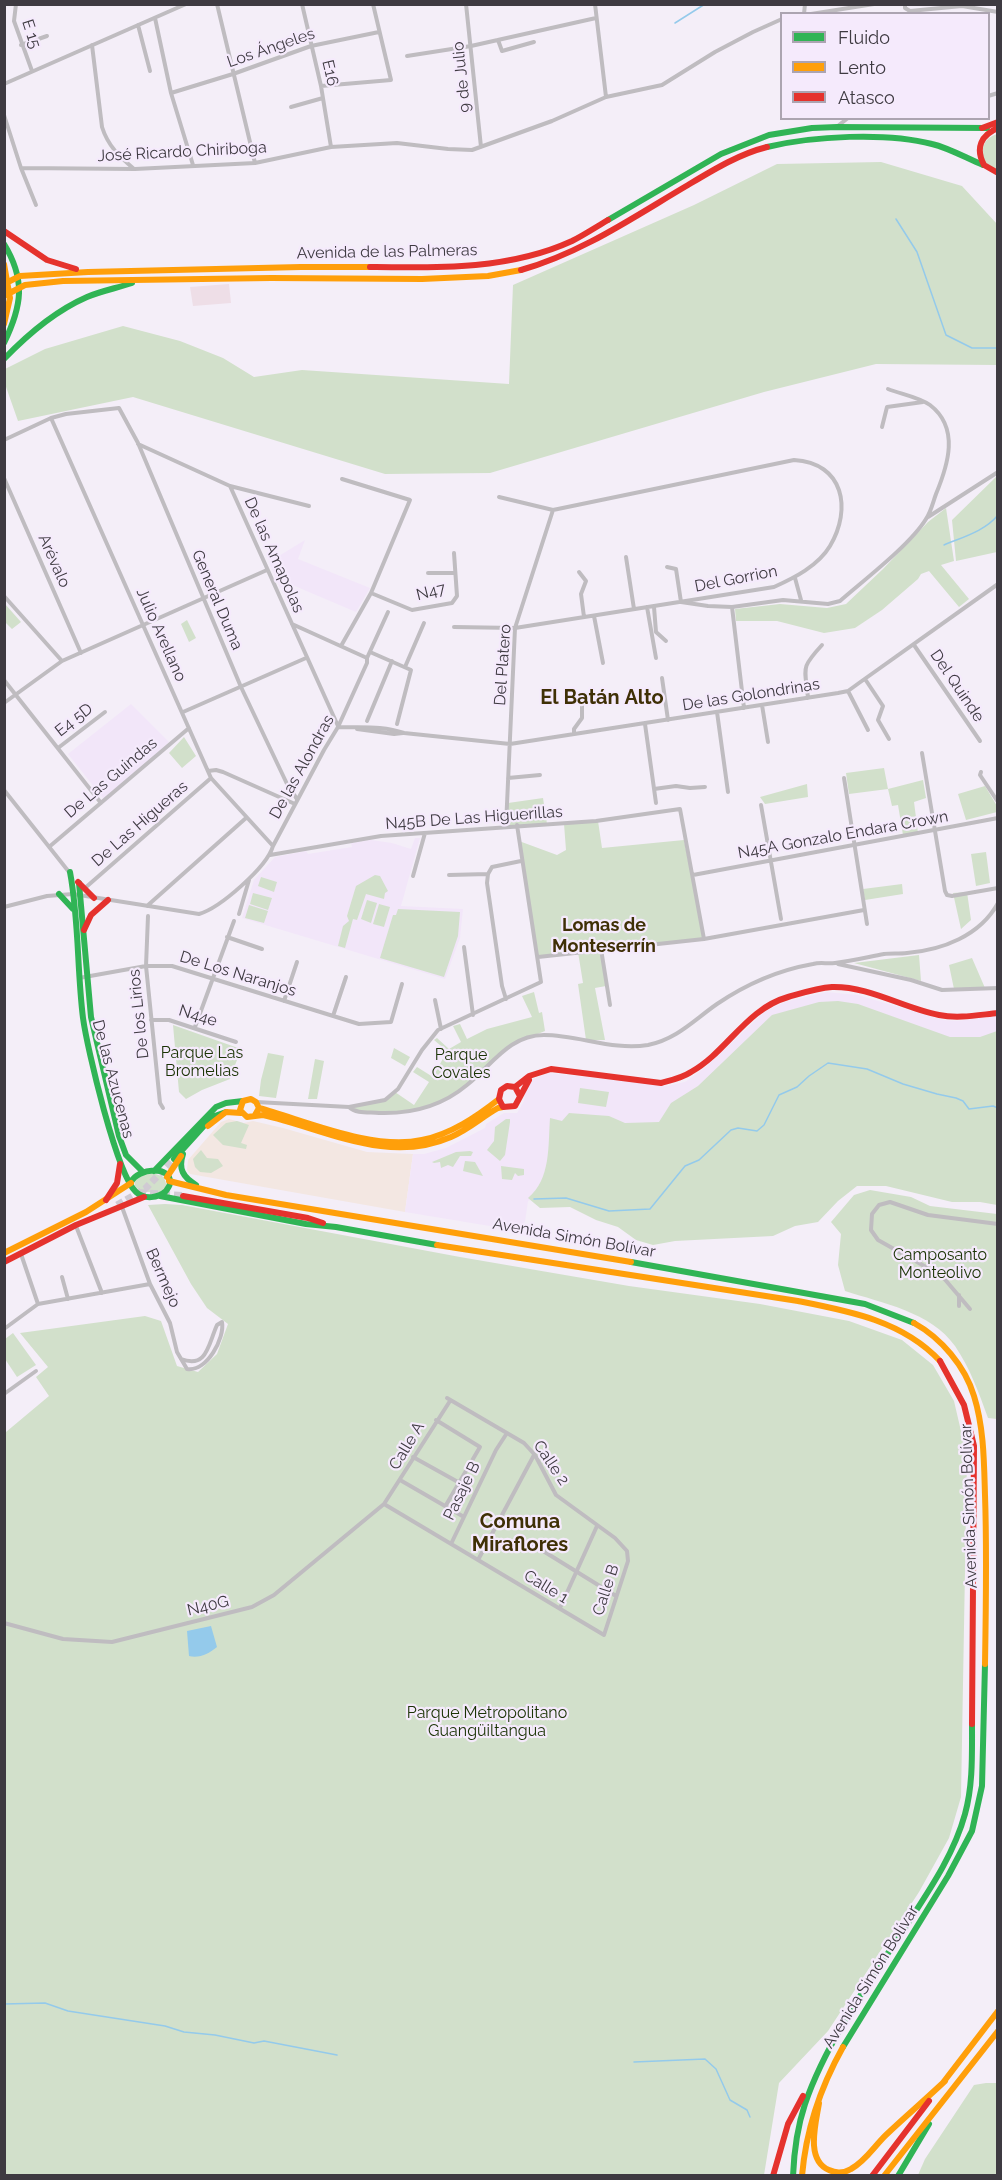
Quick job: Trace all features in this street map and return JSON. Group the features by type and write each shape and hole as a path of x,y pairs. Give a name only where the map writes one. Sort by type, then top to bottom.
{"main road":[{"path":"982,128 998,122"},
{"name":"Avenida de las Palmeras","path":"4,284 20,276 88,272 301,267 441,268 515,260 572,241 721,154 748,141 788,131 859,123 995,128"},
{"path":"983,165 978,152 979,145 986,133 995,128"},
{"name":"Avenida de las Palmeras","path":"8,297 32,283 272,278 422,279 488,276 512,272 542,264 577,250 717,168 754,150 797,140 864,137 907,139 933,144 983,165 995,173"},
{"path":"995,173 998,179"},
{"path":"4,231 40,257 60,266 88,272"},
{"path":"4,244 15,265 21,292 19,308 4,343"},
{"path":"4,264 7,272 8,297 4,324"},
{"path":"4,359 52,317 83,299 141,281"},
{"path":"70,872 94,898"},
{"name":"De las Azucenas","path":"70,872 82,937 83,1018 90,1055 120,1164 131,1183"},
{"name":"De las Azucenas","path":"79,883 74,909 82,978 119,1136 126,1155 142,1171"},
{"path":"59,894 74,909"},
{"path":"82,937 91,915 108,900"},
{"path":"503,1107 499,1093 504,1088 515,1087 529,1076 542,1071 558,1070 661,1083 671,1082 700,1068 762,1008 786,998 825,988 849,989 943,1016 998,1013"},
{"path":"174,1160 212,1118 226,1112 241,1113 247,1117 272,1117 362,1144 394,1149 418,1148 452,1137 494,1110 517,1105 524,1085 542,1071"},
{"path":"515,1087 520,1096"},
{"path":"154,1171 216,1107 225,1103 251,1099 258,1105 343,1133 393,1144 423,1140 449,1131 467,1122 499,1099"},
{"path":"241,1113 240,1107 243,1101"},
{"path":"255,1116 258,1105"},
{"path":"85,1221 144,1197 160,1196 168,1190 168,1179 176,1160 211,1123 226,1112"},
{"path":"183,1154 179,1163 184,1178 202,1189"},
{"path":"104,1204 117,1183 120,1164"},
{"path":"4,1253 34,1236 104,1204 131,1183 135,1175 142,1171 160,1171 168,1179"},
{"name":"Avenida Simón Bolívar","path":"168,1179 202,1189 800,1290 865,1304 916,1324 945,1347 956,1362 974,1395 980,1418 984,1473 986,1625 982,1786 972,1831 958,1860 850,2035 822,2087 813,2108 807,2134 802,2175"},
{"path":"131,1183 137,1194 144,1197"},
{"name":"Avenida Simón Bolívar","path":"160,1196 306,1224 798,1301 857,1313 888,1325 912,1338 931,1351 944,1365 964,1405 974,1446 970,1797 958,1839 923,1899 839,2031 810,2087 800,2117 794,2150 793,2175"},
{"path":"183,1196 308,1218 336,1227"},
{"path":"4,1262 110,1209"},
{"path":"973,1626 986,1625"},
{"path":"872,2175 998,2011"},
{"path":"884,2175 998,2031"},
{"path":"822,2087 813,2145 822,2166 835,2173 842,2173 853,2169 945,2081"},
{"path":"773,2175 796,2104 810,2087"},
{"path":"898,2175 938,2106"}],"street":[{"name":"E 15","path":"16,4 13,19 32,71"},
{"path":"217,4 255,163"},
{"name":"E16","path":"302,4 321,86 331,147"},
{"path":"321,86 391,80 373,4"},
{"name":"9 de Julio","path":"466,4 481,147"},
{"path":"595,4 606,97"},
{"path":"905,4 905,8 910,11 980,6 998,12"},
{"path":"4,84 185,5"},
{"path":"819,12 838,7 872,5"},
{"path":"155,18 171,93 193,165"},
{"path":"407,56 471,46 596,18"},
{"name":"José Ricardo Chiriboga","path":"21,168 135,169 255,163 331,147 397,143 448,150 472,150 552,121 606,97 662,85 715,52 780,20"},
{"path":"138,25 150,71"},
{"name":"Los Ángeles","path":"171,93 311,46 379,32"},
{"path":"21,45 47,36"},
{"path":"498,40 502,51 534,42"},
{"path":"92,45 105,138 111,148 135,169"},
{"path":"291,107 323,98"},
{"path":"4,115 36,205"},
{"path":"837,127 846,120"},
{"path":"888,389 924,402 939,414 945,423 950,453 926,519"},
{"path":"882,427 887,407 924,402"},
{"name":"General Duma","path":"51,418 119,408 138,443 242,687 296,802"},
{"path":"4,440 51,418"},
{"name":"Julio Arellano","path":"51,418 211,778 273,846"},
{"name":"De las Amapolas","path":"138,443 230,486 338,726"},
{"name":"Del Gorrion","path":"454,627 515,628 774,587 795,578 829,548 841,521 842,502 840,492 832,477 824,470 800,460 553,510"},
{"path":"667,567 676,569 681,602 708,606 732,606 775,600 801,600 828,604 840,601 909,539 926,519 998,472"},
{"name":"Arévalo","path":"4,478 81,653"},
{"path":"341,646 370,593 410,500 342,479"},
{"path":"230,486 309,506"},
{"path":"499,497 553,510"},
{"name":"Del Platero","path":"506,826 515,628 553,510"},
{"name":"N47","path":"370,593 412,609 452,603 457,596 454,553"},
{"path":"626,557 634,609"},
{"path":"4,703 62,661 204,600 267,570"},
{"path":"579,572 586,581 581,594 584,617"},
{"path":"428,573 455,573"},
{"path":"795,578 801,600"},
{"name":"De las Golondrinas","path":"338,726 394,734 404,733 510,744 848,691 998,584"},
{"path":"4,596 62,661"},
{"path":"654,606 657,632 666,641"},
{"path":"732,606 744,708"},
{"path":"647,607 656,658"},
{"name":"De las Alondras","path":"108,900 203,913 249,879 270,855 338,726 388,612"},
{"path":"594,616 603,663"},
{"path":"405,666 424,623"},
{"path":"292,624 367,659"},
{"path":"808,698 806,663 822,645"},
{"name":"Del Quinde","path":"914,645 980,741"},
{"path":"370,652 405,666 411,671 397,724"},
{"path":"183,712 306,658"},
{"path":"367,721 392,661"},
{"path":"662,678 668,720"},
{"path":"4,680 101,803"},
{"path":"865,680 883,706 878,720 889,739"},
{"path":"848,691 868,730"},
{"path":"570,701 582,703 582,718 574,729 574,734"},
{"path":"762,705 768,742"},
{"name":"E4 5D","path":"58,748 105,712"},
{"path":"717,712 728,792"},
{"path":"645,724 656,803"},
{"name":"De Las Guindas","path":"49,847 189,728"},
{"path":"921,753 947,895 998,888"},
{"path":"208,771 223,772 296,802"},
{"path":"981,772 980,775 998,802"},
{"path":"508,778 540,775"},
{"name":"De Las Higueras","path":"84,888 211,778"},
{"path":"844,778 867,924"},
{"path":"654,789 676,786 705,787"},
{"path":"4,790 70,872"},
{"path":"761,805 781,919"},
{"name":"N45B De Las Higuerillas","path":"270,855 354,840 517,825 596,821 680,809 693,875"},
{"path":"147,906 246,818"},
{"name":"N45A Gonzalo Endara Crown","path":"693,875 998,818"},
{"path":"258,1105 349,1107 378,1102 390,1097 398,1089 422,1050 441,1029 542,981 517,825"},
{"path":"413,876 425,833"},
{"path":"506,999 502,986 487,883 492,867 521,861"},
{"path":"449,875 488,874"},
{"path":"693,875 704,939"},
{"name":"De las Alondras","path":"239,914 249,879"},
{"path":"5,905 59,894 108,900"},
{"path":"349,1107 354,1111 394,1113 427,1107 450,1098 466,1087 504,1049 536,1035 572,1037 627,1046 646,1045 673,1037 717,1004 773,974 813,964 924,951 966,936 985,922 998,903"},
{"path":"538,957 704,939 864,910"},
{"name":"De los Lirios","path":"148,916 146,966 160,1103 163,1108"},
{"path":"195,1027 234,921"},
{"path":"227,937 262,948"},
{"path":"464,947 473,1015"},
{"path":"601,949 610,1005"},
{"path":"284,1001 297,962"},
{"path":"831,963 849,965 942,990 998,988"},
{"name":"De Los Naranjos","path":"82,978 146,966 172,966 359,1024 392,1021 402,984"},
{"path":"333,1016 346,977"},
{"path":"435,1000 441,1029"},
{"name":"N44e","path":"151,1020 169,1020 236,1042"},
{"path":"970,1309 942,1276 878,1240 871,1230 872,1214 879,1205 890,1202 928,1215 998,1224"},
{"name":"Bermejo","path":"122,1207 150,1284 170,1323 180,1359"},
{"path":"76,1225 102,1293"},
{"path":"20,1253 38,1304"},
{"path":"62,1277 68,1299"},
{"path":"4,1329 38,1304 150,1284"},
{"path":"959,1295 959,1306"},
{"path":"222,1322 224,1325 217,1343 206,1363 195,1370 187,1369 180,1359 192,1363 202,1358 217,1324 222,1322"},
{"path":"4,1394 36,1371"},
{"name":"Calle A","path":"384,1503 449,1400"},
{"name":"Calle 2","path":"449,1400 524,1443 535,1455 556,1495 615,1538 627,1551"},
{"path":"436,1420 480,1447 446,1505"},
{"name":"Pasaje B","path":"451,1544 496,1450 507,1433"},
{"path":"478,1560 535,1455"},
{"path":"413,1457 458,1482"},
{"path":"400,1480 464,1516"},
{"name":"Calle 1","path":"384,1503 604,1635"},
{"name":"N40G","path":"4,1623 63,1639 112,1642 252,1607 274,1595 384,1503"},
{"path":"560,1608 597,1526"},
{"path":"536,1546 616,1596"},
{"name":"Calle B","path":"604,1635 628,1561 627,1551"}],"shaded area":[{"path":"229,284 231,303 193,306 190,287"},
{"path":"305,540 298,559 370,588 356,612 290,584 280,588 269,562"},
{"path":"131,704 169,742 106,802 68,754"},
{"path":"415,838 420,838 401,906 463,909 460,938 445,979 242,918 254,880 275,857 306,851 308,854 352,847 351,843 371,840 411,849"},
{"path":"826,992 858,995 943,1020 957,1021 997,1016 997,1097 537,1196 528,1201 525,1222 520,1225 520,1231 405,1212 413,1154 424,1154 446,1148 485,1128 486,1124 504,1113 517,1113 524,1101 526,1087 533,1079 549,1073 667,1086 685,1082 707,1066 765,1011 785,1002"},
{"path":"229,1119 244,1123 253,1121 283,1128 367,1152 413,1154 405,1212 190,1174 187,1170 188,1160 221,1122"}],"green space":[{"path":"997,134 997,173 982,161 982,152 989,138"},
{"path":"881,162 962,186 997,224 997,365 876,364 764,392 490,473 385,474 133,397 18,421 5,384 5,369 45,349 123,326 180,341 223,358 254,377 302,370 509,384 513,285 694,205 777,164"},
{"path":"997,476 997,552 956,561 952,520"},
{"path":"946,508 954,561 941,565 969,599 959,607 929,571 921,574 882,610 855,628 824,633 777,621 736,621 735,609 780,604 827,608 846,604 928,522"},
{"path":"5,604 21,622 12,629 5,622"},
{"path":"187,620 196,638 189,642 181,624"},
{"path":"184,737 196,756 182,768 169,753"},
{"path":"884,768 888,789 849,794 846,773"},
{"path":"923,780 926,798 914,802 918,833 903,835 898,805 892,806 888,789"},
{"path":"807,784 808,797 765,804 760,797"},
{"path":"985,786 997,806 997,812 966,820 958,794"},
{"path":"543,798 547,824 510,826 508,803"},
{"path":"598,821 602,848 684,840 704,939 602,949 606,986 595,988 605,1040 586,1040 578,984 583,983 578,952 538,956 519,841 557,855 566,850 564,824"},
{"path":"986,852 990,883 976,886 971,854"},
{"path":"375,875 380,876 388,891 384,899 366,894 357,920 353,919 345,948 338,946 343,926 349,921 347,916 356,886"},
{"path":"261,877 277,882 274,892 258,886"},
{"path":"902,884 903,894 865,900 863,889"},
{"path":"967,892 971,920 961,929 953,893"},
{"path":"253,893 272,898 268,910 250,904"},
{"path":"367,900 377,903 371,923 361,919"},
{"path":"379,904 390,907 384,927 373,924"},
{"path":"249,905 268,911 264,923 245,918"},
{"path":"398,909 460,912 458,936 444,977 380,958 393,915 396,915"},
{"path":"919,955 921,981 854,963"},
{"path":"972,958 985,988 954,989 949,965"},
{"name":"Parque Covales","path":"534,992 539,1013 542,1012 545,1031 511,1045 466,1087 440,1102 411,1110 380,1113 350,1109 378,1102 395,1092 414,1105 429,1082 413,1072 417,1067 433,1077 447,1051 434,1040 437,1038 449,1049 461,1042 453,1026 460,1024 467,1039 487,1029 532,1017 522,996"},
{"path":"838,1001 858,1004 950,1037 980,1037 997,1031 997,1205 980,1202 952,1202 886,1186 857,1186 838,1201 818,1222 795,1226 773,1236 675,1241 653,1245 636,1240 618,1227 596,1220 570,1207 540,1208 528,1198 545,1172 550,1118 562,1121 569,1113 609,1116 625,1123 659,1122 671,1103 698,1086 772,1015 819,1002"},
{"name":"Parque Las Bromelias","path":"173,1025 241,1049 230,1079 186,1099 179,1092"},
{"path":"394,1048 410,1057 405,1066 391,1058"},
{"path":"268,1053 284,1056 276,1098 259,1096"},
{"path":"315,1059 324,1061 317,1099 308,1099"},
{"path":"580,1088 609,1092 606,1107 578,1103"},
{"path":"506,1119 510,1119 510,1122 505,1155 500,1161 487,1150 494,1141 495,1127"},
{"path":"237,1121 249,1125 241,1143 247,1145 246,1149 223,1145 213,1135 226,1123"},
{"path":"201,1150 207,1158 218,1159 223,1166 211,1173 200,1172 195,1167 193,1159"},
{"path":"456,1152 473,1152 471,1156 460,1156 453,1167 448,1165 441,1168 440,1162 432,1162"},
{"path":"465,1161 475,1162 483,1176 463,1171"},
{"path":"501,1166 524,1169 524,1175 518,1176 515,1173 512,1180 502,1179"},
{"path":"153,1173 164,1177 167,1187 158,1193 140,1191 135,1186 138,1177"},
{"name":"Camposanto Monteolivo","path":"870,1190 911,1197 930,1206 997,1214 997,1419 988,1418 965,1363 945,1334 905,1310 845,1291 838,1265 841,1234 831,1222 854,1195"},
{"name":"Parque Metropolitano Guangüiltangua","path":"148,1205 182,1205 629,1286 760,1304 849,1321 902,1340 933,1365 954,1401 967,1457 961,1797 949,1838 919,1892 828,2031 779,2083 764,2175 5,2175 5,1431 49,1396 36,1377 48,1367 20,1333 145,1316 161,1321 177,1366 198,1372 217,1354 228,1324 207,1308 191,1284"},
{"path":"13,1333 36,1365 17,1377 5,1359 5,1339"},
{"path":"997,2083 997,2175 918,2175 925,2159 974,2085"}],"water":[{"path":"211,1626 217,1647 204,1655 189,1656 187,1631"}],"waterway":[{"path":"675,23 705,4"},
{"path":"896,219 917,252 946,335 972,348 998,348"},
{"path":"944,545 980,529 998,515"},
{"path":"534,1199 566,1198 609,1211 650,1209 685,1166 699,1160 731,1130 738,1128 757,1131 764,1125 779,1095 797,1087 828,1063 867,1069 903,1084 956,1098 963,1101 969,1109 993,1106 998,1108"},
{"path":"4,2004 45,2003 68,2011 165,2026 184,2032 215,2035 254,2043 264,2041 337,2055"},
{"path":"634,2062 705,2059 716,2069 730,2100 747,2110 750,2117"}],"tunnel":[{"path":"117,1205 145,1189 174,1159"},
{"path":"138,1193 183,1196"}],"traffic: fast":[{"path":"608,220 721,154 769,135 812,128 837,127 987,128"},
{"path":"767,147 827,138 893,138 938,146 983,165"},
{"path":"4,244 16,269 19,293 15,317 4,343"},
{"path":"4,359 32,332 64,309 92,295 132,283"},
{"path":"70,872 83,1018 90,1055 120,1162 128,1181 136,1192 143,1196 155,1197 166,1191 170,1183 165,1173 154,1170 140,1174 131,1182"},
{"path":"79,883 91,1017 119,1136 126,1155 142,1171"},
{"path":"59,894 73,909"},
{"path":"154,1171 216,1107 243,1101"},
{"path":"174,1159 212,1117 226,1112"},
{"path":"183,1154 181,1168 188,1179 196,1185"},
{"path":"160,1196 306,1224 437,1245"},
{"path":"631,1262 865,1304 914,1323"},
{"path":"843,2047 948,1876 972,1831 982,1786 985,1664"},
{"path":"793,2176 796,2140 802,2113 825,2057 851,2011 933,1884 955,1843 968,1803 971,1781 972,1724"},
{"path":"898,2176 929,2124"}],"traffic: slow":[{"path":"4,264 10,298 4,324"},
{"path":"4,284 20,276 88,272 370,267"},
{"path":"4,296 25,285 63,281 271,278 422,279 488,276 521,270"},
{"path":"255,1115 259,1108 256,1102 251,1099 243,1101 240,1110 247,1117 263,1115 357,1142 403,1147 427,1145 451,1137 503,1107"},
{"path":"259,1108 361,1138 403,1142 422,1140 453,1129 499,1099"},
{"path":"208,1126 226,1112 241,1113"},
{"path":"167,1177 181,1156"},
{"path":"169,1181 226,1195 631,1262"},
{"path":"4,1253 86,1212 131,1183"},
{"path":"437,1245 798,1301 836,1309 892,1327 925,1347 940,1361"},
{"path":"914,1323 934,1337 951,1354 965,1374 980,1420 985,1483 985,1664"},
{"path":"942,2084 998,2011"},
{"path":"884,2176 998,2031"},
{"path":"802,2176 815,2109 827,2078 843,2047"},
{"path":"819,2103 814,2150 822,2165 829,2170 843,2172 861,2162 887,2134 945,2081"}],"traffic: jam":[{"path":"982,128 998,122"},
{"path":"998,128 987,134 980,148 984,165 998,173"},
{"path":"521,270 544,263 587,244 717,168 736,158 767,147"},
{"path":"370,267 447,267 498,262 548,250 572,241 608,220"},
{"path":"4,231 47,260 76,269"},
{"path":"78,882 94,898"},
{"path":"84,930 91,915 108,900"},
{"path":"515,1087 529,1076 551,1069 661,1083 677,1079 704,1064 748,1021 773,1003 799,994 832,987 859,990 926,1012 946,1016 998,1013"},
{"path":"520,1096 515,1087 507,1086 501,1090 499,1099 503,1107 515,1106 529,1080"},
{"path":"106,1200 117,1183 120,1164"},
{"path":"183,1196 308,1218 323,1223"},
{"path":"4,1262 76,1225 144,1197"},
{"path":"940,1361 964,1405 974,1446 972,1724"},
{"path":"773,2176 788,2124 803,2096"},
{"path":"872,2176 929,2101"}],"district":[{"name":"El Batán Alto","path":"602,698"},
{"name":"Lomas de Monteserrín","path":"604,936"},
{"name":"Comuna Miraflores","path":"520,1534"}]}
